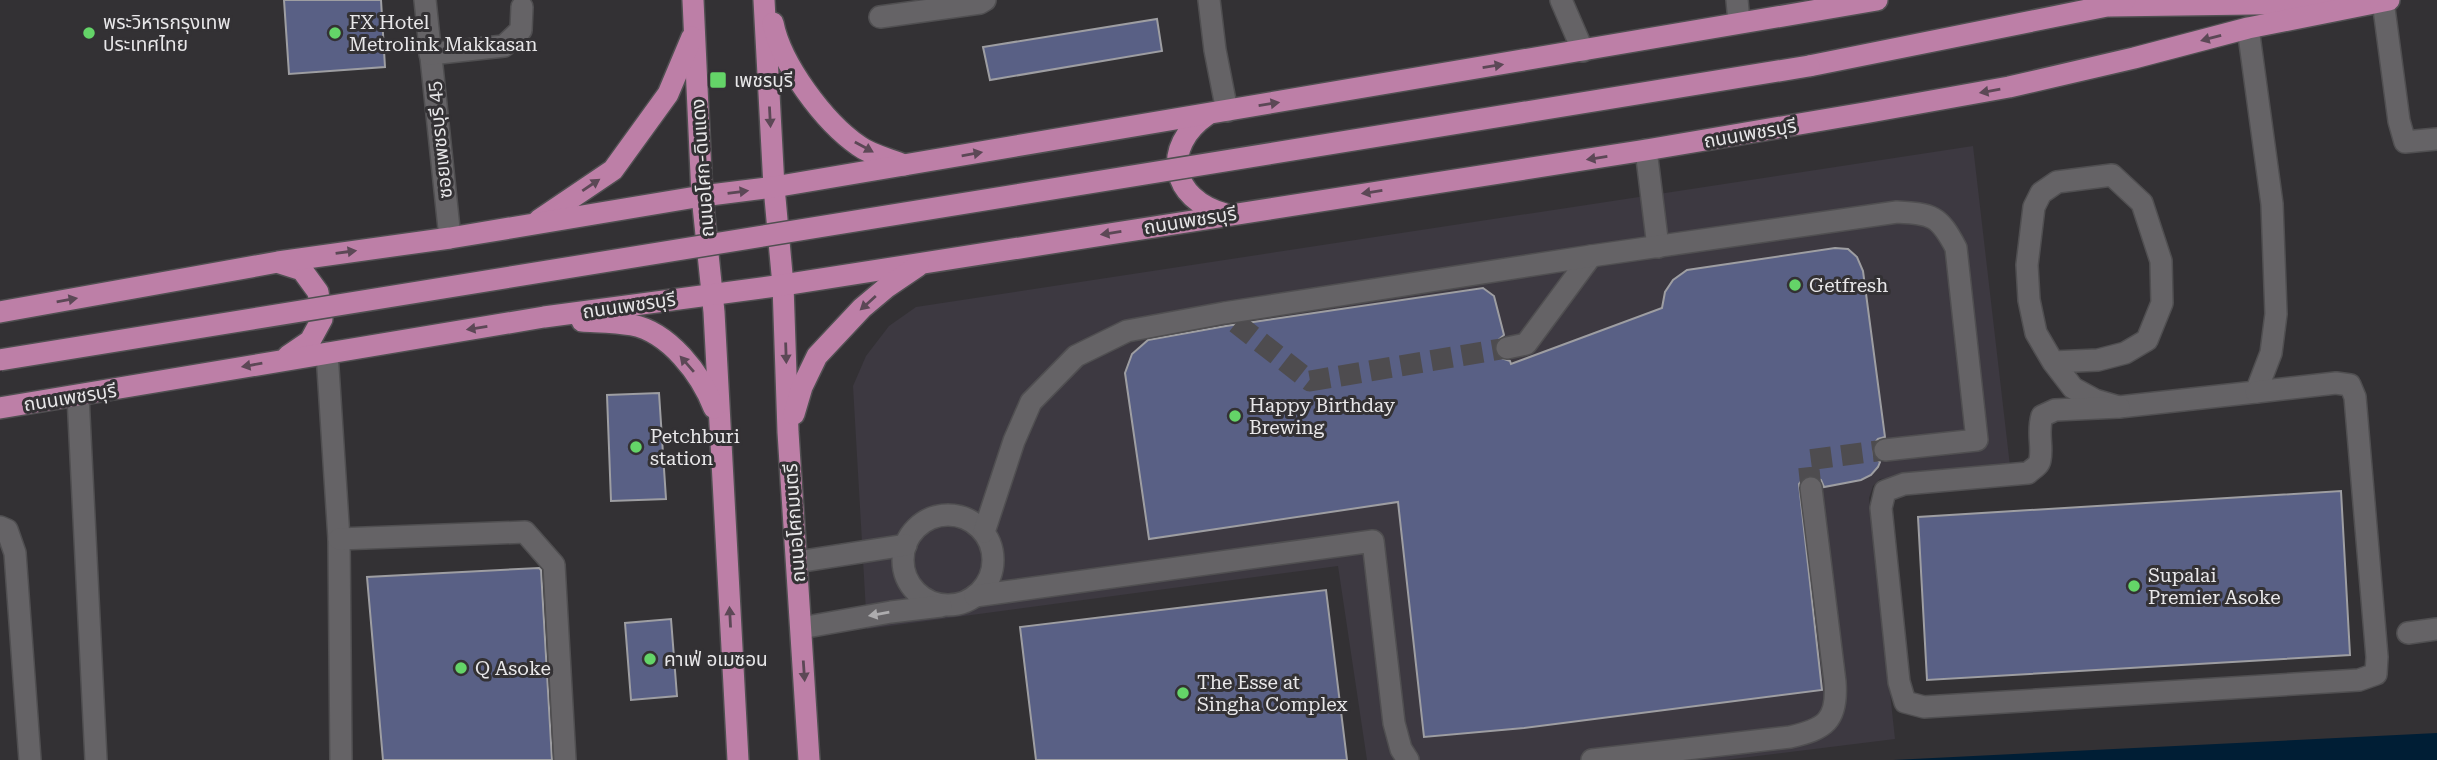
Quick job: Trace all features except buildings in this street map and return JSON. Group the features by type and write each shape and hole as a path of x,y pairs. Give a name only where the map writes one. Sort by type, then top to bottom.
{"main road":[{"name":"ถนนอโศก-ดินแดง","path":"694,0 702,196 712,294"},
{"path":"766,0 776,38 786,61 815,104 859,147 905,165"},
{"path":"766,0 774,187 783,285"},
{"path":"0,312 278,262 774,187 1878,0"},
{"path":"0,360 1809,66 2116,3 2382,1"},
{"name":"ถนนเพชรบุรี","path":"0,408 544,317 783,285 1646,150 2009,87 2248,29 2382,1"},
{"path":"535,223 613,170 668,94 695,31"},
{"path":"1217,112 1192,125 1181,142 1177,161 1180,181 1191,198 1207,209 1227,214"},
{"path":"278,262 302,271 318,292 322,319 310,341 283,360"},
{"path":"788,432 802,387 817,356 862,308 923,263"},
{"name":"ถนนอโศกมนตรี","path":"783,285 788,432 809,760"},
{"path":"712,294 738,760"},
{"path":"544,317 633,325 651,332 671,346 700,379 706,387 720,423"}],"street":[{"name":"ซอยเพชรบุรี 45","path":"425,0 450,238"},
{"path":"880,17 980,3 985,0"},
{"path":"1209,0 1215,50 1217,112"},
{"path":"1561,0 1583,51"},
{"path":"1737,0 1739,22"},
{"path":"2382,1 2399,121 2405,142 2437,139"},
{"path":"430,54 504,46 521,30 523,7"},
{"path":"2248,29 2272,204 2276,314 2271,353 2256,392"},
{"path":"1646,150 1658,247"},
{"path":"2053,362 2098,360 2125,353 2147,340 2162,303 2161,261 2142,203 2112,175 2057,181 2041,193 2034,207 2026,265 2029,300 2036,333 2053,362 2073,388 2095,400 2119,407"},
{"path":"984,532 1014,441 1031,402 1076,355 1127,331 1230,318 1591,256 1896,212 1924,214 1945,227 1956,248 1977,440 1885,450"},
{"path":"1507,348 1526,344 1591,256"},
{"path":"327,353 339,539 341,760"},
{"path":"2336,383 2350,386 2355,397 2377,657 2376,674 2359,680 1924,707 1905,702 1899,682 1881,508 1885,491 1904,484 2028,473 2038,465 2040,459 2038,429 2042,416 2055,410 2119,407 2256,392 2336,383"},
{"path":"78,396 96,760"},
{"path":"1592,760 1790,737 1816,731 1830,719 1836,700 1835,682 1811,488"},
{"path":"801,628 891,611 946,605 962,603 975,596 992,573 994,559 991,545 984,532 973,523 946,515 919,526 909,538 904,568 909,582 918,594 932,602 946,605"},
{"path":"0,527 7,530 15,553 30,760"},
{"path":"339,539 525,532 554,565 565,760"},
{"path":"975,596 1373,541 1394,723 1401,749 1408,760"},
{"path":"797,562 906,545"},
{"path":"2407,634 2437,629"}],"shaded area":[{"path":"1973,146 2010,466 1880,479 1873,486 1869,498 1895,739 1725,760 1367,760 1338,566 867,629 853,386 866,356 889,326 916,307"}],"water":[{"path":"2437,733 2437,760 1893,760"}],"tunnel":[{"path":"1236,323 1310,381 1507,348"},
{"path":"1811,488 1808,460 1885,450"}],"place":[{"name":"พระวิหารกรุงเทพ ประเทศไทย","path":"89,33"},
{"name":"FX Hotel Metrolink Makkasan","path":"335,33"},
{"name":"เพชรบุรี","path":"718,80"},
{"name":"Getfresh","path":"1795,285"},
{"name":"Happy Birthday Brewing","path":"1235,416"},
{"name":"Petchburi station","path":"636,447"},
{"name":"Supalai Premier Asoke","path":"2134,586"},
{"name":"คาเฟ่ อเมซอน","path":"650,659"},
{"name":"Q Asoke","path":"461,668"},
{"name":"The Esse at Singha Complex","path":"1183,693"}]}
